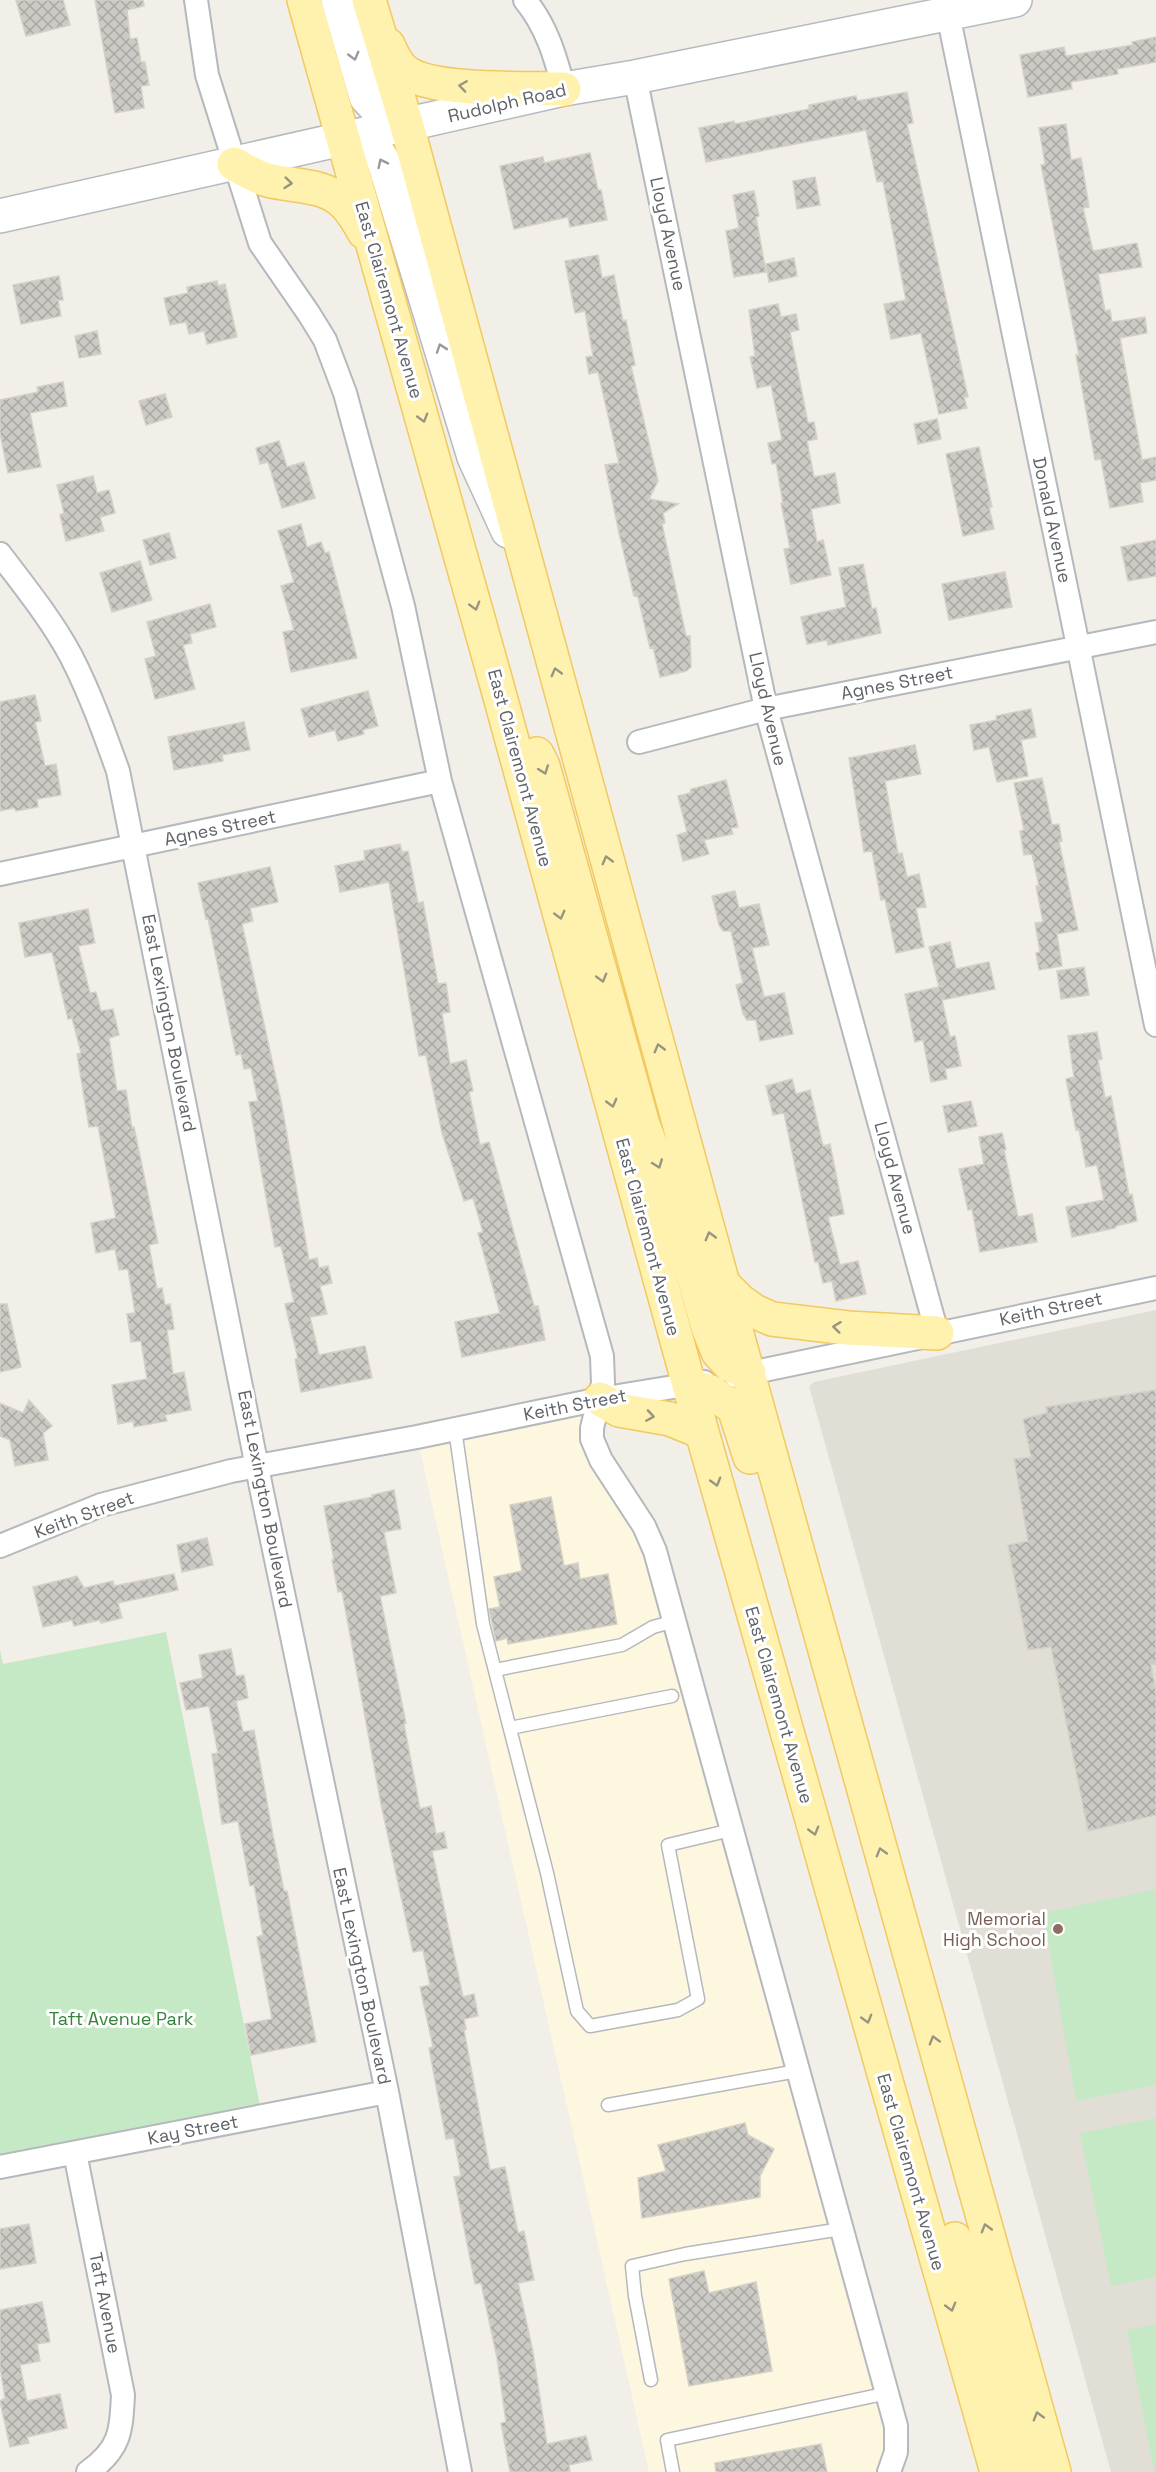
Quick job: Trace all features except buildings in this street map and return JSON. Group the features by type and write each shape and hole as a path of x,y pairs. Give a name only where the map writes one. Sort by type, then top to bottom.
{"main road":[{"name":"East Clairemont Avenue","path":"304,0 378,257 702,1432 997,2472"},
{"path":"371,7 407,126 723,1284 1054,2472"},
{"path":"371,7 396,61 405,72 427,80 480,88 564,89"},
{"path":"234,164 266,180 301,185 333,195 346,205 357,219 378,257"},
{"path":"496,682 543,766 643,1125 672,1200 717,1352 730,1365 749,1373"},
{"path":"723,1284 753,1311 772,1320 848,1328 937,1333"},
{"path":"689,1385 711,1392 734,1407 806,1641 842,1711"},
{"path":"600,1399 619,1410 669,1419 702,1432"},
{"path":"891,2103 933,2172 941,2191 978,2316 996,2361 1028,2472"}],"street":[{"path":"196,0 207,75 260,243 325,340 345,393 404,606 440,781 602,1356 603,1383 592,1428 596,1450 651,1539 675,1621 797,2071 888,2393 898,2440 890,2472"},
{"path":"338,0 366,97 379,111 407,126"},
{"path":"525,0 535,12 550,40 564,89"},
{"name":"Rudolph Road","path":"0,216 564,89 635,77 1015,0"},
{"name":"Donald Avenue","path":"948,14 1156,1025"},
{"name":"Lloyd Avenue","path":"635,77 766,709 937,1333"},
{"path":"344,139 377,152 384,162 474,457 530,579"},
{"name":"East Lexington Boulevard","path":"0,554 39,604 71,657 96,712 118,771 387,2092 460,2472"},
{"name":"Agnes Street","path":"639,742 766,709 1156,632"},
{"name":"Agnes Street","path":"0,874 440,781"},
{"name":"Keith Street","path":"0,1546 101,1505 258,1465 455,1429 600,1399 689,1385 1156,1288"},
{"name":"Kay Street","path":"0,2167 387,2092"},
{"name":"Taft Avenue","path":"75,2153 123,2395 122,2426 112,2452 88,2472"}],"lane":[{"path":"455,1429 483,1624 547,1873 577,2011 590,2026 678,2010 698,1998 668,1845 731,1830"},
{"path":"495,1670 622,1645 653,1628 675,1621"},
{"path":"510,1728 672,1696"},
{"path":"608,2105 797,2071"},
{"path":"651,2380 635,2296 632,2266 686,2254 841,2229"},
{"path":"674,2472 667,2440 888,2393"}],"shaded area":[{"name":"Memorial High School","path":"1156,1310 1156,2472 1111,2472 809,1386 814,1382"},
{"path":"600,1399 592,1428 644,1526 888,2393 889,2472 649,2472 417,1437"}],"green space":[{"name":"Taft Avenue Park","path":"166,1632 262,2116 0,2167 0,1651 3,1664"},
{"path":"1156,1889 1156,2085 1076,2101 1043,1913"},
{"path":"1156,2118 1156,2277 1111,2286 1080,2133"},
{"path":"1156,2324 1156,2472 1154,2472 1127,2330"}],"place":[{"name":"Memorial High School","path":"1058,1929"}]}
